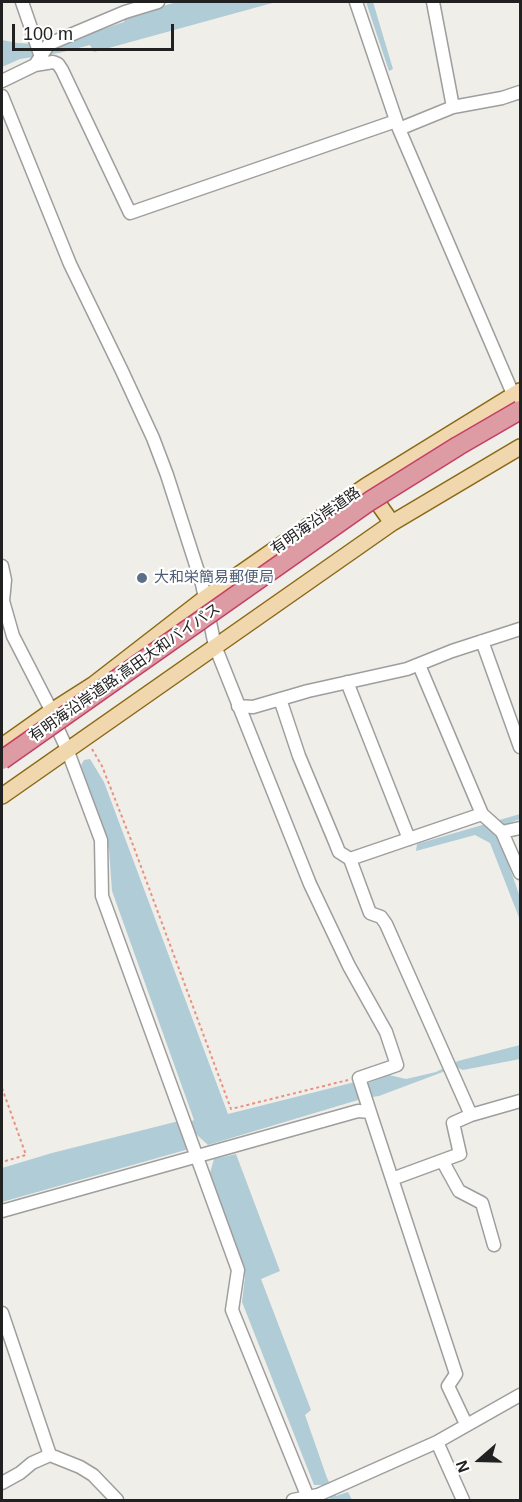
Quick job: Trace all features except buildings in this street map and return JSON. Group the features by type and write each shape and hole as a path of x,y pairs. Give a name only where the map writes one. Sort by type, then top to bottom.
{"highway":[{"name":"有明海沿岸道路;高田大和バイパス","path":"2,760 351,514 458,446 519,403"}],"main road":[{"name":"有明海沿岸道路","path":"2,746 94,684 205,598 366,486 519,403"},
{"path":"2,796 392,523 520,447"},
{"path":"366,486 392,523"}],"street":[{"path":"22,2 38,61"},
{"path":"2,81 38,61 49,44 125,12 158,2"},
{"path":"356,2 397,125 519,403"},
{"path":"433,2 453,107"},
{"path":"38,61 52,62 62,70 130,213 453,107 502,98 520,92"},
{"path":"3,100 70,264 153,438 167,475 205,598 215,646 310,884 349,966 386,1032 397,1065 359,1078 456,1374 448,1386 466,1424"},
{"path":"2,566 5,580 3,601 7,616 21,653 50,706 50,712 67,749 100,840 102,896 238,1270 232,1310 312,1498"},
{"path":"238,706 253,706 419,665 452,651 520,629"},
{"path":"482,641 520,747"},
{"path":"419,665 482,814 502,832 520,873"},
{"path":"347,682 409,839"},
{"path":"280,699 299,756 339,852 350,859 370,913 381,917 386,924 471,1115"},
{"path":"350,859 482,814"},
{"path":"502,832 520,828"},
{"path":"392,1179 460,1154 453,1123 471,1115 520,1101"},
{"path":"2,1211 358,1111 370,1112"},
{"path":"443,1162 459,1191 482,1203 494,1245"},
{"path":"2,1313 50,1455"},
{"path":"293,1500 312,1498 437,1442 520,1395"},
{"path":"437,1442 463,1500"},
{"path":"2,1483 32,1463 50,1455 93,1474 117,1500"}],"path":[{"path":"85,737 102,766 231,1109 359,1078"},
{"path":"2,1088 26,1155 2,1162"}],"water":[{"path":"177,2 276,2 94,52 90,45 20,59 2,67 2,40 55,45 124,22 126,17"},
{"path":"366,2 373,2 393,69 389,71"},
{"path":"90,759 104,782 228,1114 355,1082 358,1087 389,1075 406,1079 436,1072 458,1061 520,1045 520,1059 463,1070 456,1067 379,1096 372,1097 369,1087 358,1091 358,1100 208,1145 196,1134 189,1137 189,1149 2,1202 2,1168 179,1121 182,1126 194,1120 112,891 109,849 81,765 84,760"},
{"path":"520,814 520,819 493,829 502,846 520,897 520,920 490,843 475,835 416,851 417,844"},
{"path":"236,1154 280,1271 261,1279 311,1410 305,1415 327,1478 336,1496 348,1492 352,1500 327,1500 330,1499 322,1485 314,1485 242,1302 245,1277 210,1173 214,1159"}],"place":[{"name":"大和栄簡易郵便局","path":"142,578"}]}
